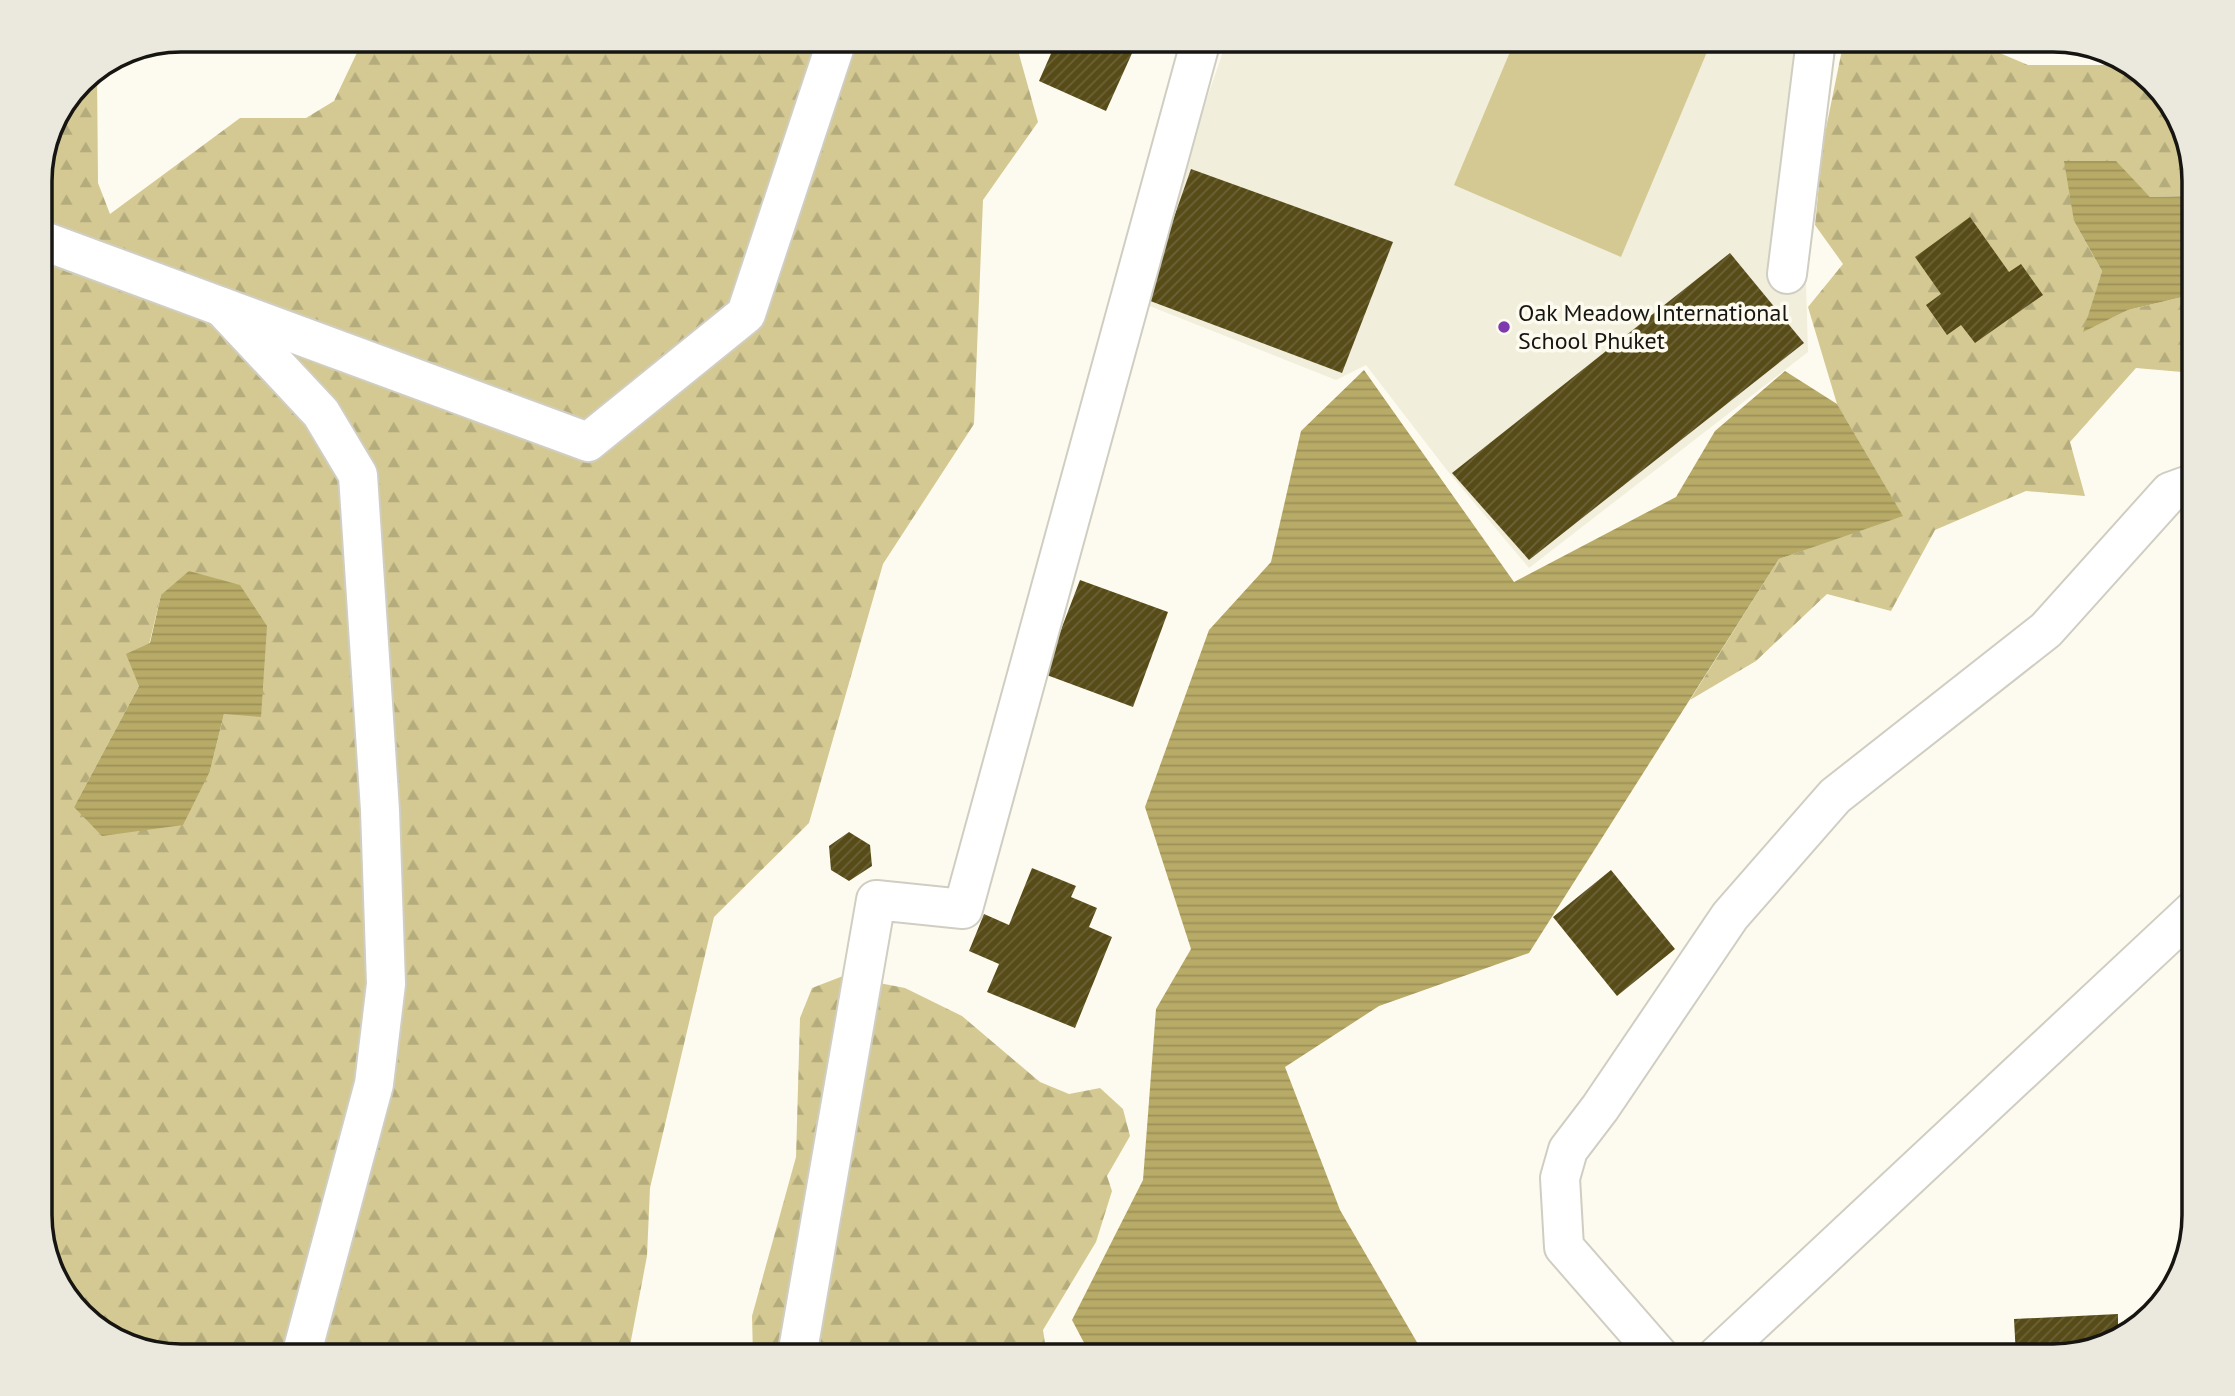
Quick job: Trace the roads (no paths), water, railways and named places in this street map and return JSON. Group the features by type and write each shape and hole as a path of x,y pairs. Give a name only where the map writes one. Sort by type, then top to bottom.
{"street":[{"path":"53,244 588,442 746,314 833,52"},
{"path":"799,1344 876,900 963,909 1198,52"},
{"path":"1787,274 1815,52"},
{"path":"222,307 321,413 358,475 380,810 386,984 374,1084 304,1344"},
{"path":"1649,1344 1564,1247 1560,1178 1568,1150 1600,1108 1730,916 1835,796 2046,631 2170,492 2182,488"},
{"path":"1730,1344 2182,921"}],"place":[{"name":"Oak Meadow International School Phuket","path":"1504,327"}]}
